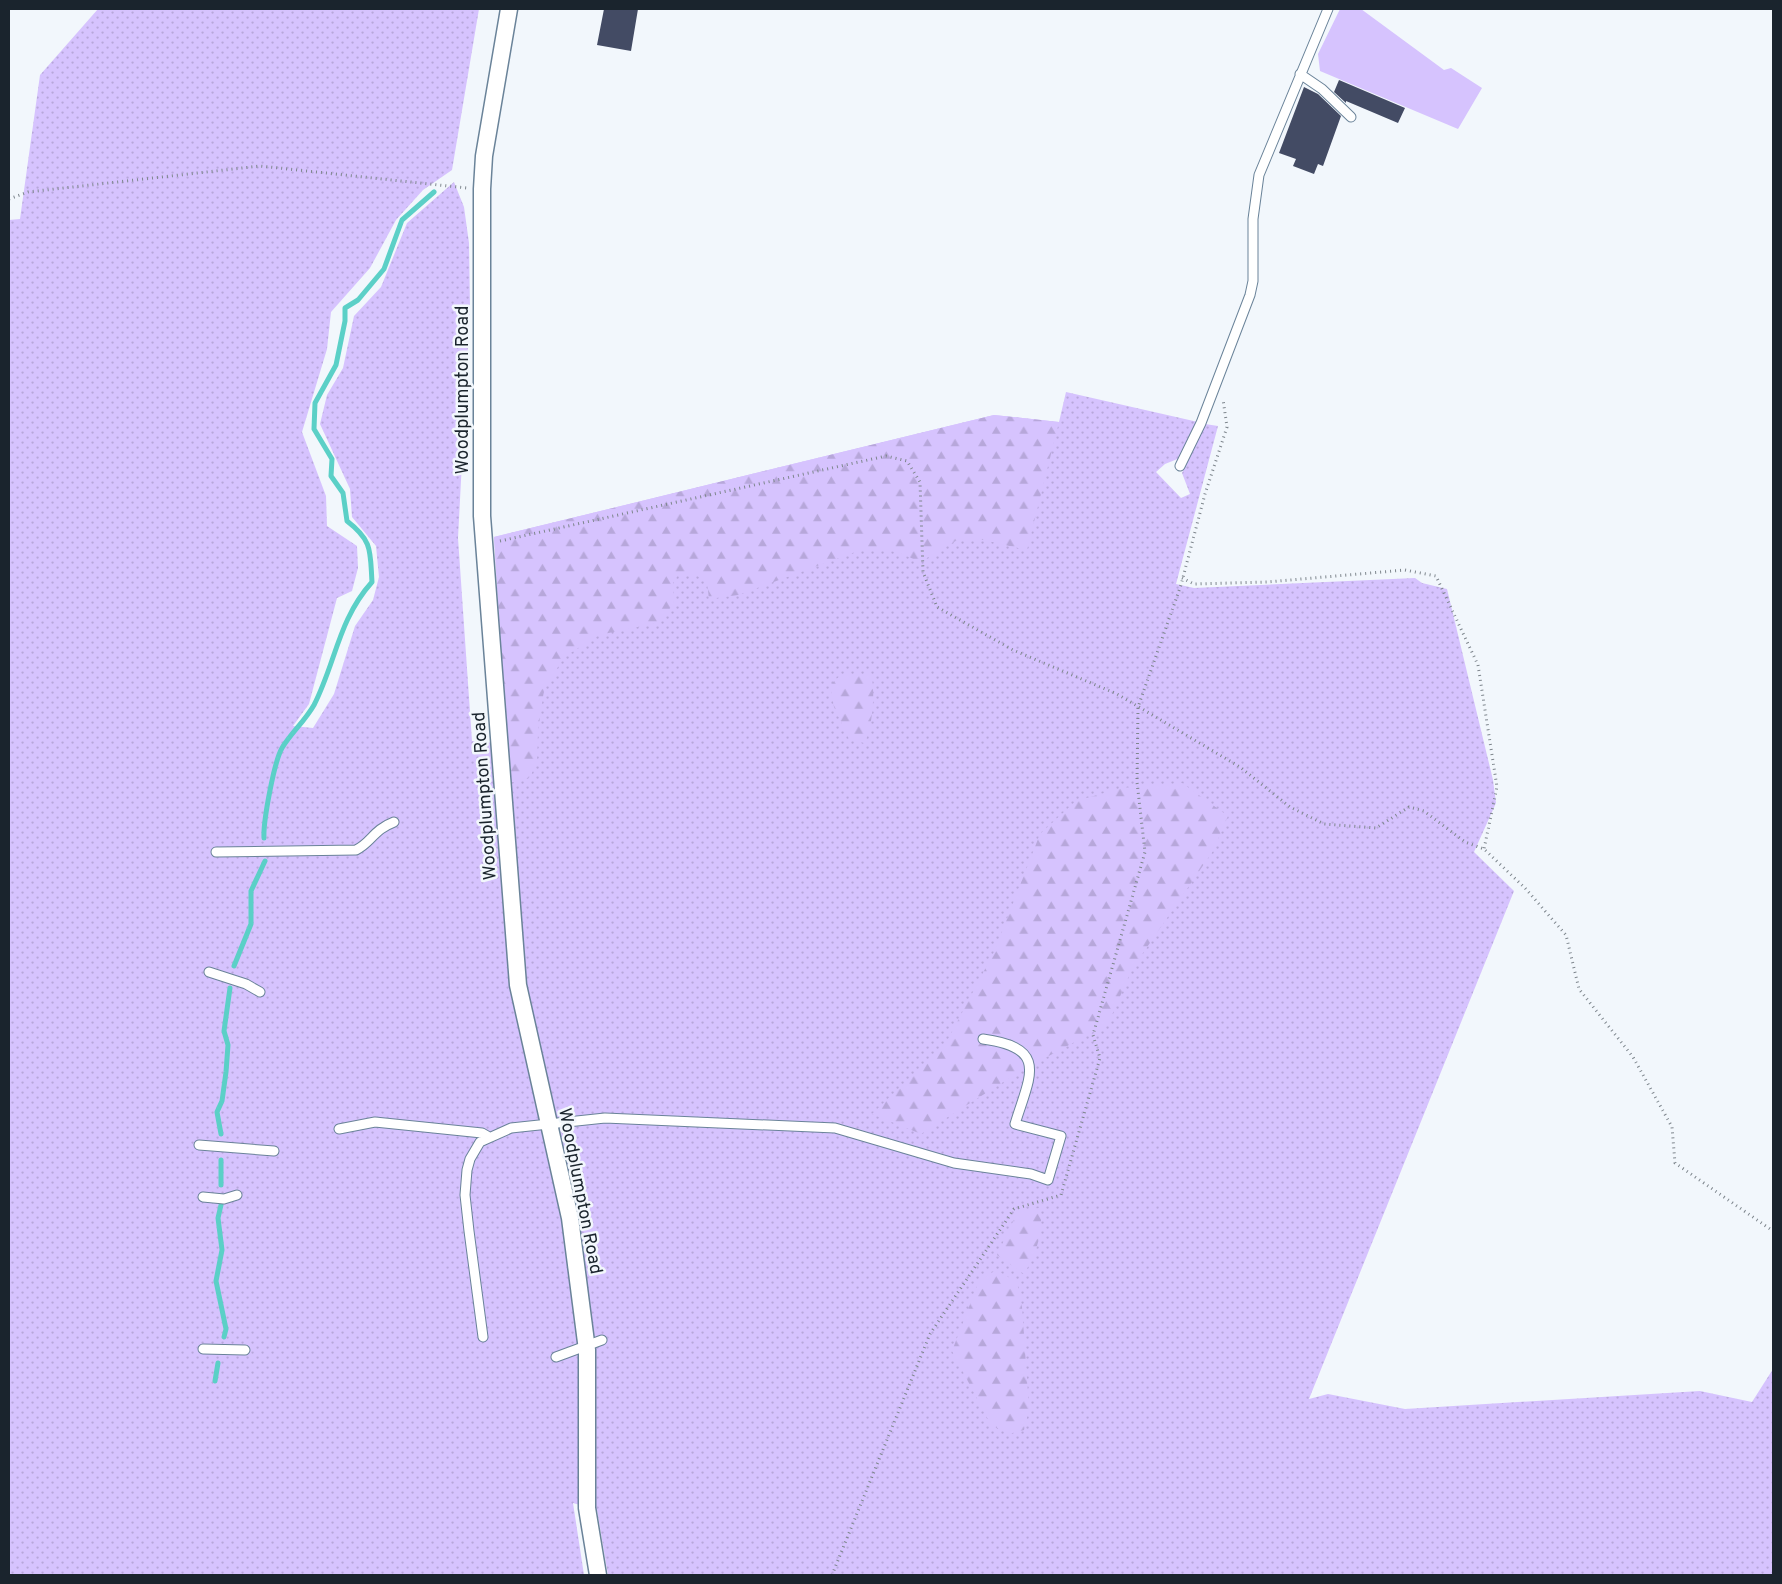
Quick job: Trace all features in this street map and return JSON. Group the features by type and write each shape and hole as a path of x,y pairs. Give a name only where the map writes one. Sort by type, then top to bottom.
{"street":[{"name":"Woodplumpton Road","path":"509,9 484,156 482,189 482,516 518,985 570,1218 594,1343 587,1508 598,1575"}],"lane":[{"path":"1180,466 1201,423 1250,296 1253,281 1253,219 1259,175 1328,9"},
{"path":"1300,74 1322,89 1351,117"},
{"path":"216,852 356,850 363,846 378,829 394,822"},
{"path":"208,972 246,984 260,992"},
{"path":"483,1337 465,1195 470,1159 480,1142 489,1136 511,1128 605,1118 836,1128 954,1163 1032,1174 1048,1180 1062,1136 1015,1124 1030,1072 1024,1052 1006,1042 983,1039"},
{"path":"339,1129 357,1124 383,1123 482,1133 489,1136"},
{"path":"199,1145 274,1151"},
{"path":"203,1197 224,1198 237,1195"},
{"path":"556,1357 594,1343"},
{"path":"203,1349 245,1350"}],"path":[{"path":"9,199 28,192 260,166 482,189"},
{"path":"832,1575 930,1334 1014,1209 1061,1195 1100,1058 1093,1035 1145,852 1137,782 1138,707 1181,586 1227,427 1220,375"},
{"path":"484,545 886,456 907,462 920,482 923,572 937,607 1013,650 1117,694 1240,767 1290,807 1324,824 1376,828 1409,807 1424,811 1465,842 1484,849 1525,888 1566,935 1579,989 1633,1058 1672,1127 1675,1163 1773,1232"},
{"path":"1182,578 1194,584 1268,582 1405,570 1436,576 1478,665 1497,787 1484,849"}],"green space":[{"path":"98,9 479,9 452,170 423,190 396,220 370,268 331,312 327,349 302,432 326,496 327,526 357,546 358,568 352,591 337,598 309,704 293,726 313,728 334,694 355,626 373,600 379,577 376,546 352,517 350,489 320,424 327,395 343,368 354,316 381,287 407,223 454,182 464,207 469,243 470,308 458,538 472,741 507,744 494,537 994,415 1059,422 1066,392 1198,422 1180,458 1165,464 1156,472 1181,498 1190,494 1182,473 1205,424 1218,426 1176,584 1194,588 1415,578 1422,583 1447,589 1493,780 1496,803 1474,852 1514,891 1309,1399 1328,1394 1405,1409 1700,1391 1752,1402 1773,1369 1773,1575 608,1575 597,1510 573,1503 584,1575 9,1575 9,220 20,219 40,75"},
{"path":"1340,9 1361,9 1444,70 1451,68 1482,88 1458,129 1320,71 1318,54"},
{"path":"994,415 1059,422 1027,550 984,540 959,539 920,562 900,553 887,550 858,551 738,595 709,599 707,582 696,575 678,575 673,583 674,604 657,623 599,635 564,657 544,690 538,731 537,762 530,777 518,782 512,782 507,745 494,537"},
{"path":"842,674 871,676 873,690 872,710 869,730 864,743 849,739 834,707 830,685"},
{"path":"1182,783 1228,816 1213,851 1132,969 1108,1024 1019,1072 921,1134 872,1114 945,1045 994,952 1040,834 1076,801 1122,788"},
{"path":"1040,1208 1041,1226 1038,1243 1024,1274 997,1255 1018,1211"},
{"path":"996,1270 1017,1282 1022,1307 1029,1409 1024,1430 1009,1434 991,1425 952,1351 979,1281"}],"building":[{"path":"604,9 638,9 631,51 597,45"},
{"path":"1339,80 1405,108 1398,123 1346,101 1346,103 1334,92"},
{"path":"1304,87 1318,94 1341,116 1323,166 1318,164 1314,174 1293,166 1296,159 1279,153"}],"waterway":[{"path":"264,838 265,819 279,755 282,748 314,705 352,611 372,582 370,554 366,541 347,521 343,493 331,476 332,459 314,429 315,403 336,365 345,321 345,308 358,300 384,269 402,220 434,192"},
{"path":"234,966 251,924 251,891 265,861"},
{"path":"221,1134 217,1112 222,1101 226,1072 228,1045 224,1031 230,988"},
{"path":"221,1160 221,1185"},
{"path":"221,1205 218,1218 222,1250 216,1281 226,1329 224,1337"},
{"path":"215,1381 218,1363"}]}
